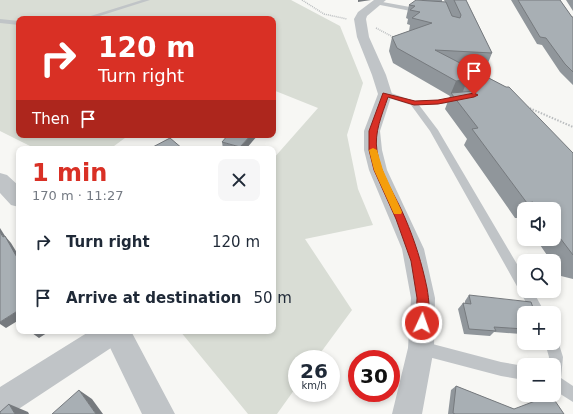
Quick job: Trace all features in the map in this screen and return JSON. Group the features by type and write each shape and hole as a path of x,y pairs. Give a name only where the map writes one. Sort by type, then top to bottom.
{"street":[{"path":"379,2 362,14 360,22 363,37 379,75 385,94 372,131 373,150 378,170 401,219 416,261 423,298 420,348 407,414"},
{"path":"0,180 16,196"},
{"path":"0,404 110,334"},
{"path":"117,334 159,414"}],"lane":[{"path":"94,16 147,0"},
{"path":"379,2 405,10 424,12"},
{"path":"0,21 16,23"},
{"path":"385,94 414,103 438,102 467,96"},
{"path":"414,103 434,130 517,275"},
{"path":"420,348 517,372"},
{"path":"561,385 573,395"}],"path":[{"path":"302,0 324,14 371,25 397,39"},
{"path":"522,104 573,128"}],"shaded area":[{"path":"0,0 291,0 340,26 363,83 347,135 358,189 373,225 305,239 352,310 323,350 288,350 288,399 277,414 248,414 182,334 276,334 276,156 318,108 276,91 276,16 16,16 16,138 125,138 114,146 30,146 0,131"}],"building":[{"path":"416,0 446,2 452,16 460,18 461,15 454,0 466,0 492,53 435,50 485,76 456,81 397,48 392,37 432,23 412,18 420,12 410,10 415,6 409,5"},
{"path":"518,0 560,0 573,17 573,72 565,64 546,38 540,37"},
{"path":"485,76 506,87 509,87 573,153 573,255 561,239 561,202 526,202 472,129 478,128 451,93 474,91 465,86 485,82"},
{"path":"170,138 179,146 155,146"},
{"path":"225,138 248,138 241,146 222,142"},
{"path":"0,232 3,237 5,236 16,256 16,312 0,322"},
{"path":"469,295 531,302 532,306 517,306 517,329 494,327 496,331 469,329 463,303 471,304"},
{"path":"456,386 514,409 532,402 556,402 564,414 455,414 453,413"},
{"path":"79,390 96,414 52,414"},
{"path":"9,404 15,414 0,414 0,412"}],"slow traffic":[{"path":"373,150 378,170 398,212"}],"route":[{"path":"422,323 423,298 413,249 378,170 374,157 372,131 385,94 414,103 438,102 474,95"}]}
